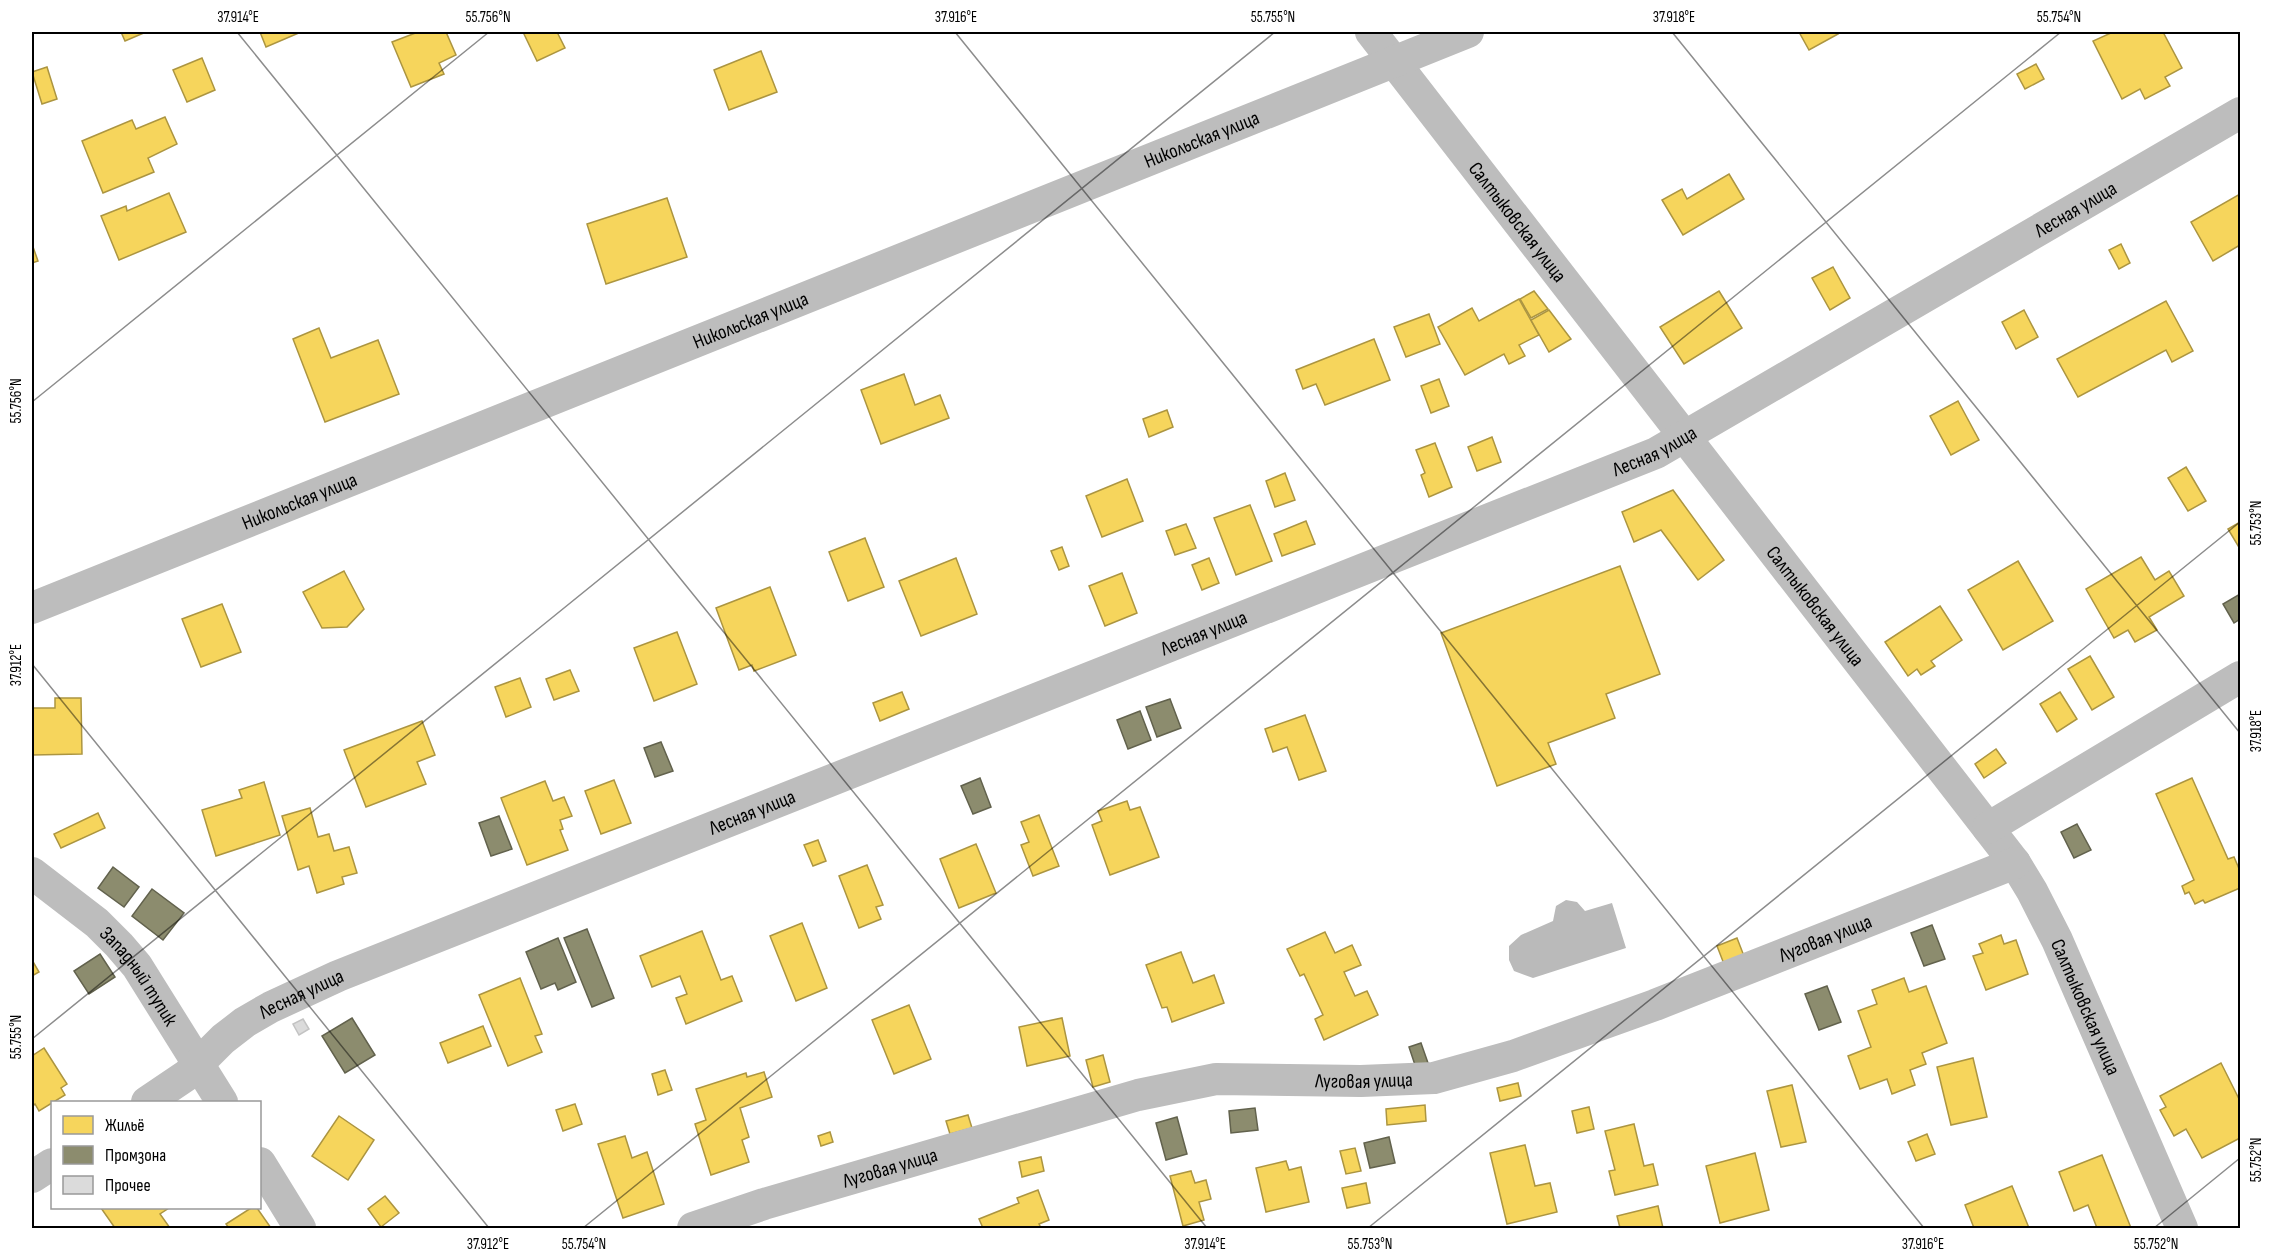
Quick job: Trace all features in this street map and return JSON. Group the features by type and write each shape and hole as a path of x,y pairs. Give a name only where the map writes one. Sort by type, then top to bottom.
{"street":[{"name":"Салтыковская улица","path":"1371,32 2015,863 2057,940 2182,1228"},
{"name":"Никольская улица","path":"32,608 1468,32"},
{"name":"Лесная улица","path":"148,1101 187,1075 223,1039 245,1022 271,1007 338,976 1656,453 2241,113"},
{"path":"1988,828 2241,677"},
{"name":"Луговая улица","path":"693,1228 764,1204 1138,1095 1216,1079 1361,1081 1434,1077 1502,1059 1655,1005 2015,863"},
{"name":"Западный тупик","path":"32,873 97,923 137,966 221,1101"},
{"path":"32,1177 51,1165"},
{"path":"261,1165 300,1228"}],"shaded area":[{"path":"1566,900 1577,902 1585,911 1612,903 1626,948 1533,978 1514,971 1509,960 1509,946 1521,935 1553,921 1556,906"}],"building: Жильё":[{"path":"121,32 146,32 125,41"},
{"path":"260,32 301,32 266,47"},
{"path":"418,32 446,32 456,55 439,63 444,74 411,87 392,42"},
{"path":"523,32 557,32 565,48 537,61"},
{"path":"1799,32 1836,32 1838,34 1809,50"},
{"path":"2113,32 2163,32 2182,68 2165,77 2170,86 2145,99 2140,89 2122,99 2093,41"},
{"path":"761,51 777,92 729,110 714,70"},
{"path":"202,58 215,90 187,102 173,70"},
{"path":"2036,64 2044,79 2025,89 2017,74"},
{"path":"47,67 57,99 42,104 32,72"},
{"path":"165,117 177,144 148,158 154,172 103,193 82,141 132,120 136,129"},
{"path":"1729,174 1744,199 1683,235 1662,200 1682,189 1687,199"},
{"path":"169,193 186,232 119,260 101,216 126,206 127,211"},
{"path":"2240,194 2240,245 2213,261 2191,222"},
{"path":"667,198 687,257 606,284 587,224"},
{"path":"32,244 38,261 32,263"},
{"path":"2121,244 2130,263 2119,269 2109,250"},
{"path":"1833,267 1850,298 1830,310 1812,278"},
{"path":"1534,291 1548,309 1531,318 1520,299"},
{"path":"1719,291 1742,328 1684,364 1660,327"},
{"path":"1519,299 1539,335 1519,345 1525,356 1509,364 1504,354 1465,375 1438,327 1472,308 1479,321"},
{"path":"2166,301 2193,351 2172,362 2166,350 2078,397 2057,359"},
{"path":"1549,310 1571,339 1549,352 1531,320"},
{"path":"2024,310 2038,337 2016,349 2002,322"},
{"path":"1429,314 1440,344 1406,357 1394,327"},
{"path":"319,328 331,358 378,340 399,394 325,422 293,339"},
{"path":"1374,339 1390,380 1325,405 1316,384 1303,389 1296,370"},
{"path":"904,374 915,405 940,395 949,418 881,444 861,390"},
{"path":"1439,379 1449,406 1431,413 1421,386"},
{"path":"1958,401 1979,440 1951,455 1930,416"},
{"path":"1167,410 1173,427 1149,437 1143,419"},
{"path":"1492,437 1501,462 1477,471 1468,447"},
{"path":"1435,443 1452,487 1429,497 1421,475 1425,473 1416,450"},
{"path":"2186,467 2206,501 2188,511 2168,478"},
{"path":"1285,473 1295,500 1275,507 1266,481"},
{"path":"1127,479 1143,521 1102,537 1086,496"},
{"path":"1673,490 1724,560 1698,580 1661,530 1634,542 1622,512"},
{"path":"1250,505 1272,561 1236,575 1214,518"},
{"path":"1306,521 1315,544 1282,556 1274,534"},
{"path":"2240,522 2240,549 2228,529"},
{"path":"1186,524 1196,548 1175,555 1166,531"},
{"path":"865,538 884,587 848,601 829,552"},
{"path":"1062,547 1069,566 1059,570 1051,551"},
{"path":"2141,557 2155,580 2169,571 2184,596 2149,617 2157,630 2135,642 2128,630 2114,638 2086,589"},
{"path":"956,558 977,614 921,636 899,581"},
{"path":"1209,558 1219,583 1202,590 1192,565"},
{"path":"2018,561 2053,621 2003,650 1968,590"},
{"path":"1620,566 1660,674 1606,694 1615,718 1548,743 1556,764 1497,786 1441,633"},
{"path":"344,571 364,609 347,627 322,628 303,592"},
{"path":"1122,573 1137,613 1105,626 1089,586"},
{"path":"770,587 796,655 754,671 752,665 739,670 716,608"},
{"path":"222,604 241,652 201,667 182,619"},
{"path":"1940,606 1962,640 1931,661 1935,666 1921,675 1917,669 1908,676 1885,642"},
{"path":"677,632 697,684 654,701 634,648"},
{"path":"2090,656 2114,697 2092,710 2068,669"},
{"path":"570,670 579,691 554,700 546,679"},
{"path":"520,678 531,707 506,717 495,687"},
{"path":"902,692 909,709 880,721 873,703"},
{"path":"2060,692 2077,719 2057,732 2040,704"},
{"path":"55,698 81,698 82,754 32,755 32,708 55,708"},
{"path":"1305,715 1326,771 1299,780 1287,747 1273,752 1265,729"},
{"path":"422,721 435,755 417,762 426,784 366,807 344,750"},
{"path":"1996,749 2006,763 1984,778 1975,764"},
{"path":"2192,778 2228,859 2234,857 2240,871 2240,888 2205,903 2203,900 2195,904 2189,892 2185,894 2182,886 2194,880 2156,794"},
{"path":"614,780 631,823 601,834 585,791"},
{"path":"545,781 553,801 564,797 572,816 560,820 563,829 560,830 568,850 527,865 501,798"},
{"path":"264,782 280,835 216,856 202,810 242,798 239,790"},
{"path":"1127,801 1130,810 1140,807 1159,857 1110,875 1092,825 1102,821 1098,811"},
{"path":"310,808 318,837 329,834 334,851 349,847 357,873 342,877 344,884 317,893 309,866 298,870 282,816"},
{"path":"98,813 105,828 61,848 54,834"},
{"path":"1039,815 1059,866 1033,876 1021,845 1029,842 1021,822"},
{"path":"818,840 826,861 813,866 804,845"},
{"path":"976,844 996,893 959,908 940,859"},
{"path":"867,865 883,905 876,907 881,919 859,928 839,876"},
{"path":"802,923 827,988 796,1001 770,936"},
{"path":"702,931 721,980 732,976 742,1001 686,1024 676,998 687,994 680,976 652,987 640,956"},
{"path":"1325,932 1335,953 1352,945 1361,965 1344,972 1355,996 1367,991 1378,1015 1324,1040 1315,1019 1323,1015 1304,974 1300,976 1287,949"},
{"path":"2001,935 2004,944 2016,940 2028,974 1986,990 1973,956 1983,953 1979,944"},
{"path":"1737,938 1744,956 1724,964 1717,946"},
{"path":"1181,952 1193,983 1214,975 1224,1003 1172,1022 1167,1007 1162,1008 1146,965"},
{"path":"32,960 39,972 32,976"},
{"path":"520,978 542,1034 535,1036 542,1052 508,1066 479,995"},
{"path":"1904,978 1909,992 1926,986 1947,1043 1922,1053 1926,1064 1910,1070 1915,1085 1892,1094 1887,1079 1860,1089 1848,1056 1871,1047 1858,1011 1877,1004 1872,990"},
{"path":"909,1005 931,1059 894,1074 872,1020"},
{"path":"1062,1018 1070,1056 1027,1066 1019,1027"},
{"path":"483,1026 491,1046 448,1063 440,1043"},
{"path":"44,1048 67,1084 61,1088 65,1095 51,1101 51,1104 39,1111 35,1104 32,1107 32,1056"},
{"path":"1103,1055 1110,1082 1093,1087 1086,1060"},
{"path":"1973,1058 1987,1117 1951,1125 1937,1067"},
{"path":"2221,1063 2240,1101 2240,1138 2202,1158 2186,1129 2174,1136 2160,1110 2166,1107 2160,1096"},
{"path":"665,1070 672,1090 658,1095 652,1074"},
{"path":"764,1072 772,1097 740,1108 749,1137 742,1140 749,1162 711,1175 695,1124 706,1120 696,1089 746,1073 747,1077"},
{"path":"1518,1083 1521,1096 1500,1101 1497,1088"},
{"path":"1792,1085 1806,1142 1781,1147 1767,1091"},
{"path":"575,1104 582,1124 563,1131 556,1110"},
{"path":"1425,1105 1426,1121 1387,1125 1386,1109"},
{"path":"1589,1107 1594,1129 1577,1133 1572,1111"},
{"path":"968,1115 972,1128 950,1134 946,1121"},
{"path":"339,1116 374,1140 348,1180 312,1156"},
{"path":"1634,1124 1644,1166 1653,1164 1658,1185 1615,1195 1609,1171 1615,1170 1605,1131"},
{"path":"830,1132 833,1142 821,1146 818,1136"},
{"path":"1927,1134 1935,1154 1916,1161 1908,1142"},
{"path":"625,1136 632,1158 647,1152 664,1204 623,1218 598,1144"},
{"path":"1525,1145 1535,1186 1550,1183 1557,1212 1507,1224 1490,1153"},
{"path":"1355,1148 1361,1171 1346,1174 1340,1151"},
{"path":"1755,1153 1769,1210 1720,1223 1706,1166"},
{"path":"2102,1155 2131,1228 2097,1228 2088,1205 2074,1211 2059,1172"},
{"path":"1041,1157 1044,1171 1022,1177 1019,1162"},
{"path":"1286,1161 1289,1170 1301,1167 1309,1202 1266,1212 1256,1168"},
{"path":"1191,1171 1195,1183 1206,1180 1211,1199 1199,1202 1204,1220 1183,1226 1170,1176"},
{"path":"1366,1183 1370,1203 1347,1208 1342,1188"},
{"path":"2012,1186 2029,1228 1974,1228 1965,1205"},
{"path":"1038,1190 1049,1220 1039,1224 1041,1228 983,1228 979,1219 1019,1203 1017,1198"},
{"path":"385,1196 399,1213 381,1227 368,1209"},
{"path":"1658,1206 1663,1228 1620,1228 1617,1216"},
{"path":"102,1209 168,1209 160,1214 170,1228 115,1228"},
{"path":"249,1209 258,1209 271,1228 229,1228 226,1224"}],"building: Промзона":[{"path":"2240,594 2240,619 2234,623 2223,604"},
{"path":"1170,699 1181,728 1157,737 1146,707"},
{"path":"1140,711 1151,740 1128,749 1117,720"},
{"path":"661,742 673,771 655,777 644,748"},
{"path":"980,778 991,807 973,814 961,786"},
{"path":"499,816 512,849 491,856 479,823"},
{"path":"2077,824 2091,850 2074,858 2061,832"},
{"path":"113,867 139,887 124,907 98,888"},
{"path":"152,889 184,913 163,940 132,916"},
{"path":"1932,925 1945,959 1924,966 1911,933"},
{"path":"587,929 614,998 592,1007 564,938"},
{"path":"558,938 576,982 558,990 555,983 541,989 526,952"},
{"path":"100,954 115,977 89,994 74,971"},
{"path":"1827,986 1841,1022 1819,1030 1805,994"},
{"path":"352,1018 375,1055 345,1073 322,1036"},
{"path":"1421,1043 1428,1063 1416,1068 1409,1047"},
{"path":"1255,1108 1258,1130 1231,1133 1229,1111"},
{"path":"1177,1117 1187,1154 1166,1160 1156,1123"},
{"path":"1389,1137 1395,1163 1370,1168 1364,1143"}],"building: Прочее":[{"path":"303,1019 309,1029 299,1035 293,1024"}]}
